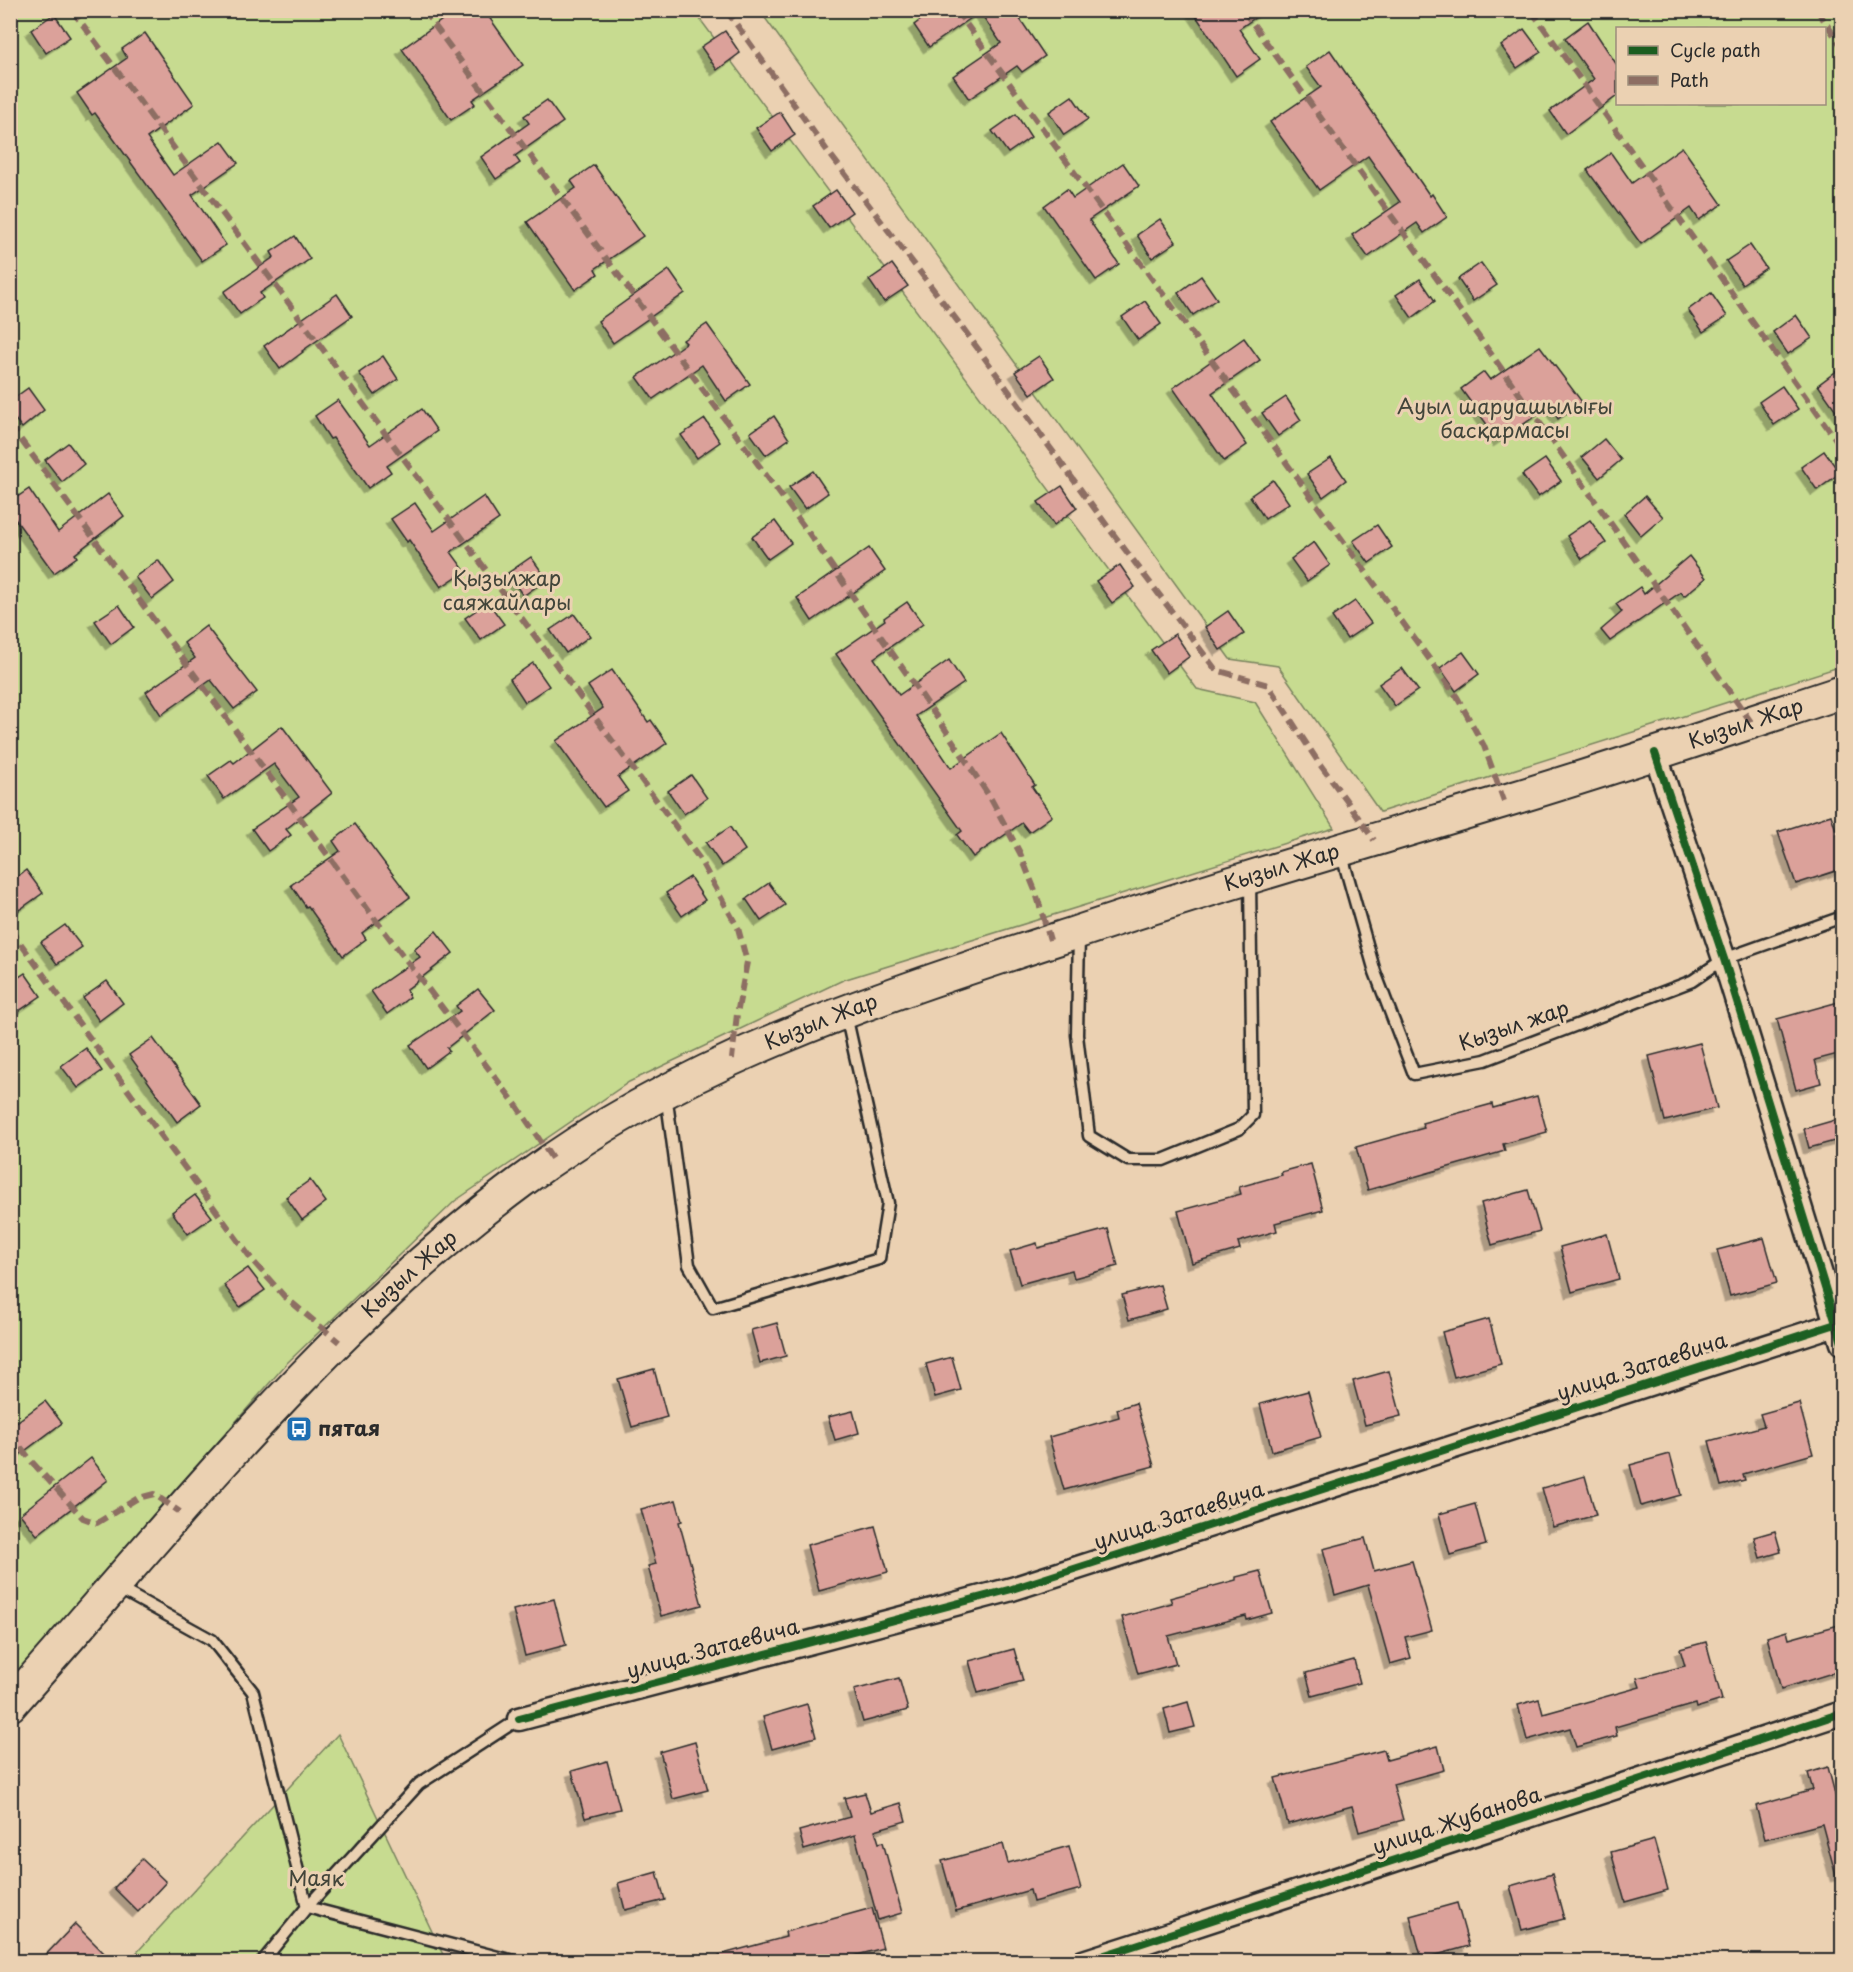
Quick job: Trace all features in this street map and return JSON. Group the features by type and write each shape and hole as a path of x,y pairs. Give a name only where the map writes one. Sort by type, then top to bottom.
{"main road":[{"name":"Кызыл Жар","path":"10,1705 227,1459 298,1383 379,1302 466,1225 524,1179 593,1132 666,1090 753,1048 941,976 1131,913 1521,796 1842,692"}],"street":[{"path":"1654,753 1724,959 1841,1329"},
{"name":"улица Затаевича","path":"519,1719 1012,1589 1841,1329"},
{"name":"улица Жубанова","path":"1083,1962 1842,1713"}],"lane":[{"name":"Кызыл жар","path":"1340,850 1375,972 1414,1074 1496,1056 1692,981 1724,959 1842,917"},
{"path":"1079,931 1077,1035 1089,1136 1128,1160 1163,1160 1239,1129 1253,1115 1250,877"},
{"path":"666,1090 689,1265 713,1308 879,1259 888,1203 845,1011"},
{"path":"115,1587 212,1640 253,1692 307,1906"},
{"path":"262,1962 307,1906 419,1784 519,1719"},
{"path":"307,1906 517,1962"}],"green space":[{"name":"Қызылжар саяжайлары","path":"11,11 694,11 1197,689 1255,702 1334,828 843,980 629,1082 455,1201 287,1363 11,1679"},
{"name":"Ауыл шаруашылығы басқармасы","path":"760,11 1842,11 1842,666 1380,812 1278,666 1230,659"},
{"name":"Маяк","path":"338,1734 446,1961 128,1962"}],"building":[{"path":"456,10 484,10 523,65 472,100 475,104 451,120 402,49"},
{"path":"934,10 1014,10 1045,56 1022,72 1017,66 969,99 953,76 1001,43 980,12 929,47 914,25"},
{"path":"1192,10 1266,10 1239,29 1260,59 1236,76"},
{"path":"54,14 70,37 46,53 31,30"},
{"path":"1588,21 1616,63 1616,97 1566,134 1550,111 1594,79 1565,38"},
{"path":"1524,29 1541,52 1517,68 1501,46"},
{"path":"725,31 740,53 717,70 701,47"},
{"path":"145,33 194,104 147,138 173,175 222,141 238,163 192,195 226,245 202,261 95,113 92,115 77,93 127,58 122,49"},
{"path":"1330,50 1430,196 1432,194 1447,217 1424,233 1417,223 1368,257 1352,235 1400,202 1368,156 1319,190 1270,122 1321,87 1306,67"},
{"path":"1072,96 1088,119 1064,135 1049,112"},
{"path":"547,100 563,122 515,156 520,163 496,179 481,157 529,123 524,116"},
{"path":"780,112 795,135 772,151 756,128"},
{"path":"1016,114 1031,137 1008,153 992,131"},
{"path":"1682,147 1722,204 1699,220 1691,208 1641,244 1587,170 1611,153 1632,183"},
{"path":"1123,163 1139,186 1089,220 1119,264 1096,280 1044,206 1067,189 1073,198"},
{"path":"594,165 643,236 595,269 598,274 575,290 527,222 576,188 571,181"},
{"path":"836,190 852,212 829,228 813,206"},
{"path":"1160,219 1176,242 1152,258 1137,235"},
{"path":"295,236 310,259 260,293 263,298 240,314 224,292 274,257 271,252"},
{"path":"1750,245 1766,268 1742,284 1726,261"},
{"path":"1481,263 1497,285 1473,301 1458,279"},
{"path":"892,264 908,286 884,302 869,280"},
{"path":"669,270 685,293 613,343 598,321"},
{"path":"1201,276 1217,299 1193,315 1178,293"},
{"path":"1420,279 1435,301 1412,318 1396,295"},
{"path":"1711,293 1727,316 1703,332 1688,310"},
{"path":"337,294 352,316 280,369 264,346"},
{"path":"1145,301 1161,324 1138,340 1122,317"},
{"path":"1796,315 1812,338 1788,354 1773,332"},
{"path":"707,324 750,384 726,401 702,365 653,399 637,377 686,343 683,340"},
{"path":"1244,338 1260,360 1212,393 1247,445 1224,461 1173,388"},
{"path":"1540,346 1582,402 1558,419 1550,406 1499,441 1461,389 1484,372 1490,380"},
{"path":"383,356 398,379 375,395 359,373"},
{"path":"1039,356 1054,378 1031,394 1015,372"},
{"path":"1842,367 1842,419 1818,385"},
{"path":"1782,386 1798,409 1774,425 1759,402"},
{"path":"28,388 44,410 22,428 10,413 10,401"},
{"path":"1286,397 1301,420 1278,436 1262,413"},
{"path":"338,400 370,445 422,409 437,431 387,466 391,472 368,488 315,416"},
{"path":"774,416 789,439 766,455 750,433"},
{"path":"705,419 720,442 697,458 681,435"},
{"path":"1604,439 1621,460 1599,478 1582,457"},
{"path":"68,443 84,464 62,482 45,460"},
{"path":"1824,451 1840,473 1817,490 1801,467"},
{"path":"1331,458 1346,480 1323,497 1307,474"},
{"path":"1545,459 1561,481 1538,497 1522,475"},
{"path":"813,471 828,493 805,509 789,487"},
{"path":"1273,480 1289,503 1265,519 1250,496"},
{"path":"1062,486 1077,508 1054,525 1038,502"},
{"path":"29,489 58,532 108,494 124,516 75,554 77,557 54,573 10,512 10,502"},
{"path":"484,496 499,519 451,552 465,571 441,587 409,540 407,542 391,519 415,503 434,531"},
{"path":"1645,496 1663,517 1641,536 1624,514"},
{"path":"1590,520 1606,543 1582,559 1567,536"},
{"path":"775,521 791,543 768,559 752,537"},
{"path":"1377,525 1392,547 1369,563 1353,541"},
{"path":"1314,542 1330,565 1307,581 1291,559"},
{"path":"869,548 885,571 812,621 797,598"},
{"path":"1689,556 1706,578 1684,596 1681,592 1610,641 1601,630 1622,612 1616,604 1640,587 1644,594"},
{"path":"531,557 547,579 523,596 508,573"},
{"path":"158,560 174,582 152,599 135,577"},
{"path":"1120,565 1135,587 1112,603 1096,581"},
{"path":"1355,601 1371,623 1347,639 1332,617"},
{"path":"488,602 504,624 481,640 465,618"},
{"path":"907,602 923,624 874,658 899,695 949,660 964,683 916,716 951,768 1001,733 1035,785 1032,787 1052,816 1029,832 1022,823 973,857 957,835 962,831 836,654"},
{"path":"119,605 134,627 111,644 95,621"},
{"path":"1228,611 1244,634 1220,650 1205,627"},
{"path":"574,614 590,636 566,653 550,630"},
{"path":"206,626 257,692 234,709 211,680 161,715 146,692 195,658 184,643"},
{"path":"1175,634 1190,656 1167,673 1151,650"},
{"path":"1463,652 1479,674 1456,691 1440,668"},
{"path":"533,663 549,686 525,702 510,679"},
{"path":"1402,668 1418,690 1395,706 1379,684"},
{"path":"612,670 648,722 651,720 667,743 618,777 628,791 604,807 556,741 603,708 588,686"},
{"path":"282,726 332,793 286,829 291,835 268,851 252,829 299,797 274,764 224,799 208,776 231,760 234,763"},
{"path":"691,775 707,798 684,814 668,791"},
{"path":"1831,815 1842,848 1842,869 1796,884 1778,832"},
{"path":"355,824 410,897 362,933 366,939 343,956 291,885 340,851 333,841"},
{"path":"730,827 745,850 722,866 706,843"},
{"path":"26,870 43,893 19,910 10,899 10,882"},
{"path":"690,877 705,900 682,916 666,893"},
{"path":"769,883 785,905 761,921 746,899"},
{"path":"65,925 82,947 57,964 41,942"},
{"path":"436,931 453,953 406,990 410,997 387,1014 371,991 420,957 414,949"},
{"path":"25,973 41,996 10,1017 10,983"},
{"path":"107,981 123,1003 99,1021 83,998"},
{"path":"478,989 495,1010 426,1068 410,1045 460,1011 456,1006"},
{"path":"1842,1001 1842,1053 1815,1060 1821,1083 1796,1090 1777,1019"},
{"path":"153,1038 201,1104 177,1122 129,1055"},
{"path":"1700,1043 1717,1108 1665,1121 1649,1056"},
{"path":"86,1048 102,1071 78,1088 61,1066"},
{"path":"1537,1096 1547,1132 1503,1144 1505,1151 1368,1190 1356,1147 1424,1128 1422,1123 1492,1104 1493,1108"},
{"path":"1842,1118 1842,1139 1809,1148 1804,1129"},
{"path":"1311,1164 1323,1210 1275,1223 1277,1231 1238,1242 1240,1249 1192,1263 1178,1211 1241,1194 1239,1187"},
{"path":"310,1180 326,1202 302,1220 286,1197"},
{"path":"1528,1190 1540,1231 1492,1245 1481,1203"},
{"path":"195,1195 212,1217 188,1234 172,1212"},
{"path":"1108,1229 1118,1266 1074,1278 1072,1270 1020,1284 1010,1251 1037,1243 1038,1248"},
{"path":"1607,1234 1619,1279 1572,1292 1560,1247"},
{"path":"1764,1238 1777,1283 1730,1296 1717,1250"},
{"path":"248,1268 265,1290 240,1307 224,1285"},
{"path":"1160,1285 1167,1309 1129,1320 1122,1295"},
{"path":"1489,1319 1501,1364 1454,1377 1442,1332"},
{"path":"777,1323 786,1356 760,1363 751,1330"},
{"path":"952,1357 961,1390 935,1397 926,1364"},
{"path":"654,1369 667,1417 632,1427 618,1379"},
{"path":"1389,1371 1401,1416 1365,1425 1353,1381"},
{"path":"1308,1391 1321,1437 1272,1451 1260,1404"},
{"path":"45,1401 62,1423 10,1462 10,1427"},
{"path":"1136,1403 1154,1466 1064,1490 1049,1437 1119,1417 1117,1409"},
{"path":"1799,1403 1813,1454 1743,1474 1745,1480 1721,1486 1709,1441 1764,1426 1760,1414"},
{"path":"853,1411 859,1433 835,1440 828,1417"},
{"path":"1670,1454 1681,1495 1641,1506 1630,1465"},
{"path":"91,1458 108,1480 37,1535 20,1514"},
{"path":"1585,1476 1596,1515 1553,1527 1542,1488"},
{"path":"676,1500 682,1521 679,1522 702,1605 661,1616 648,1566 656,1564 641,1509"},
{"path":"1475,1504 1486,1545 1450,1555 1439,1514"},
{"path":"875,1526 888,1572 819,1591 807,1545"},
{"path":"1775,1531 1781,1552 1760,1558 1754,1537"},
{"path":"1365,1538 1374,1571 1412,1561 1432,1630 1405,1637 1411,1658 1390,1664 1368,1585 1335,1595 1323,1549"},
{"path":"1260,1571 1272,1613 1247,1620 1246,1616 1168,1636 1176,1664 1138,1674 1122,1617 1172,1603 1170,1598"},
{"path":"554,1599 566,1645 525,1656 513,1610"},
{"path":"1842,1624 1842,1670 1781,1689 1767,1637 1787,1631 1789,1639"},
{"path":"1706,1642 1722,1700 1696,1708 1695,1704 1615,1727 1617,1736 1576,1747 1570,1728 1527,1740 1518,1705 1539,1699 1543,1714 1640,1687 1637,1678 1685,1666 1680,1649"},
{"path":"1014,1649 1023,1681 978,1693 969,1661"},
{"path":"1354,1660 1360,1683 1312,1696 1306,1673"},
{"path":"899,1678 908,1710 863,1722 854,1690"},
{"path":"1188,1702 1195,1727 1170,1733 1164,1709"},
{"path":"807,1704 816,1737 772,1749 763,1717"},
{"path":"695,1742 708,1790 673,1799 660,1752"},
{"path":"1438,1746 1444,1770 1393,1784 1403,1820 1359,1832 1352,1806 1288,1824 1275,1778 1384,1750 1387,1760"},
{"path":"607,1761 620,1809 585,1818 572,1771"},
{"path":"1828,1767 1842,1821 1842,1875 1836,1876 1822,1824 1765,1839 1756,1806 1813,1790 1808,1773"},
{"path":"865,1793 871,1812 901,1803 906,1821 875,1830 879,1843 883,1842 902,1913 878,1920 855,1835 804,1850 799,1831 850,1817 844,1798"},
{"path":"1654,1840 1668,1890 1625,1902 1611,1852"},
{"path":"1003,1844 1008,1863 1069,1846 1081,1889 1033,1902 1030,1890 956,1911 942,1861"},
{"path":"142,1859 166,1882 138,1912 114,1888"},
{"path":"657,1872 665,1900 625,1910 618,1883"},
{"path":"1552,1874 1564,1919 1522,1930 1510,1886"},
{"path":"1457,1903 1469,1946 1422,1959 1410,1916"},
{"path":"872,1908 883,1948 832,1962 719,1962 719,1955 786,1937 785,1932"},
{"path":"75,1924 113,1962 39,1962"}],"marked path":[{"path":"72,10 699,858 738,928 747,962 737,1014 732,1059"},
{"path":"423,10 808,532 945,729 991,799 1020,853 1036,893 1050,940"},
{"path":"726,10 826,149 962,327 1216,670 1268,685 1319,763 1374,840"},
{"path":"956,10 1457,697 1484,746 1504,801"},
{"path":"1243,10 1494,358 1751,722"},
{"path":"1531,10 1842,448"},
{"path":"1817,10 1842,47"},
{"path":"10,425 372,915 517,1106 553,1160"},
{"path":"10,929 253,1261 284,1296 339,1342"},
{"path":"10,1433 32,1462 83,1518 97,1523 138,1498 154,1494 180,1512"}],"cycle path":[{"path":"1655,753 1724,959 1842,1343"},
{"path":"519,1719 1012,1589 1842,1322"},
{"path":"1083,1962 1842,1713"}],"place":[{"name":"пятая","path":"299,1429"}]}
